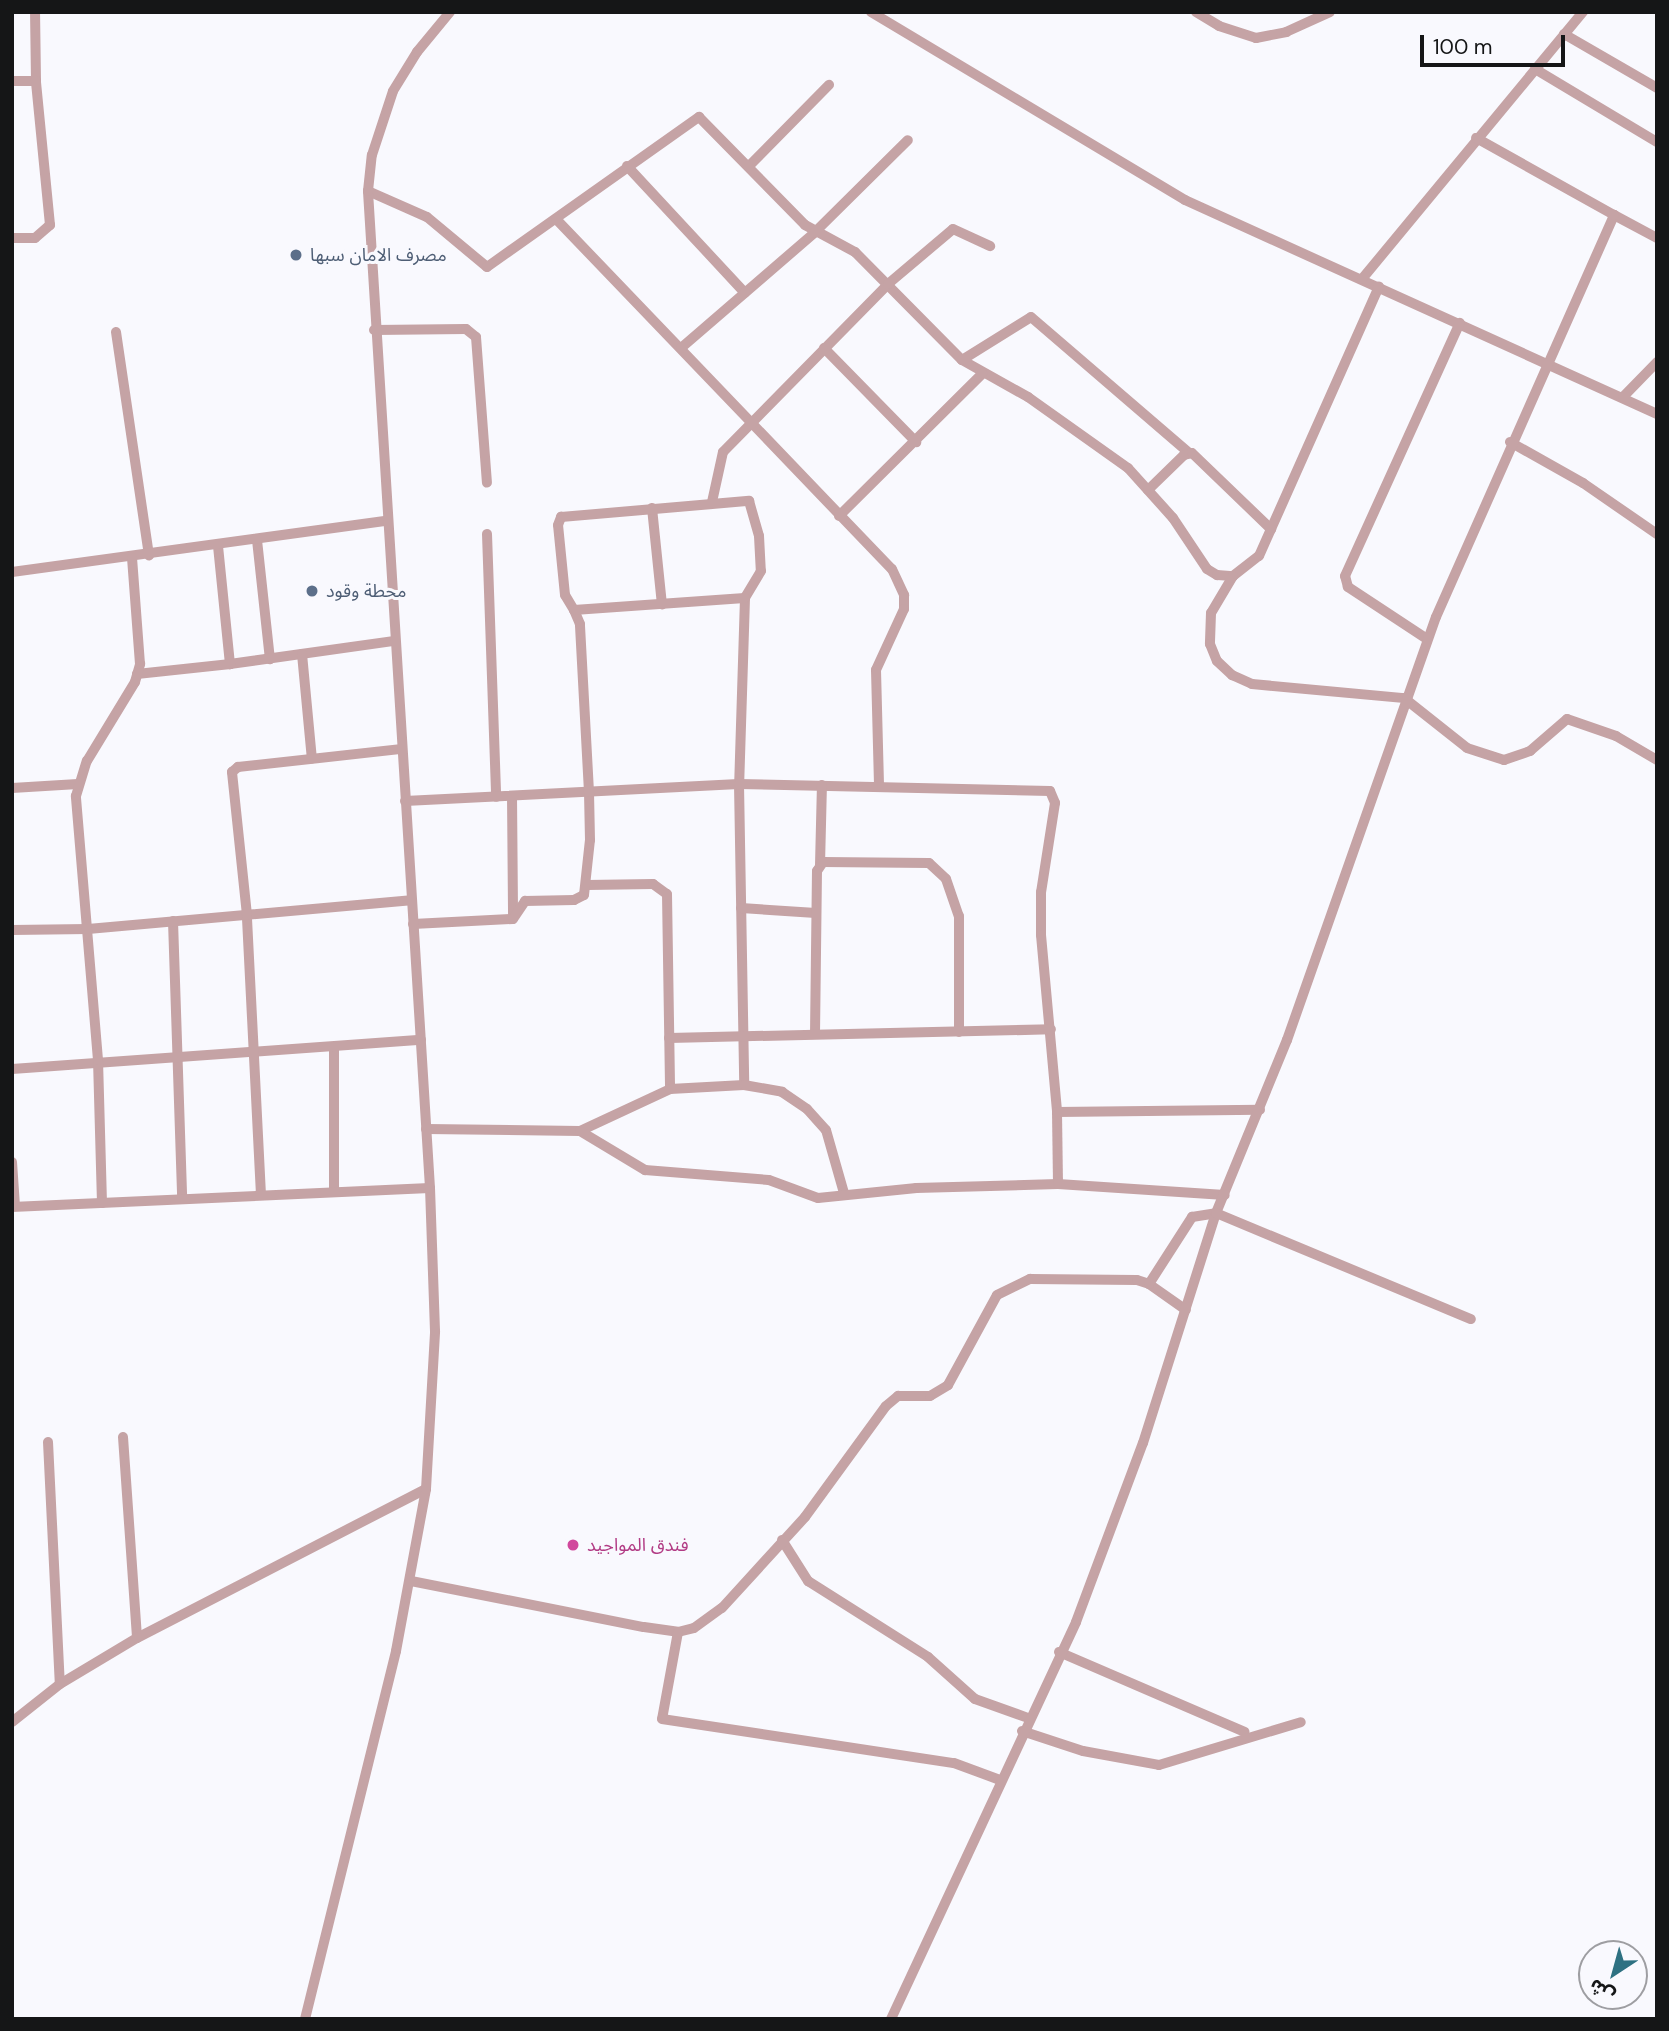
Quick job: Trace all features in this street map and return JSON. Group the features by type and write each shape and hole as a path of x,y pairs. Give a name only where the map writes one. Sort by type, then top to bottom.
{"street":[{"path":"12,238 35,238 50,225 36,81 35,12"},
{"path":"305,2019 411,1581 426,1489 435,1331 430,1188 385,521 368,191 372,155 393,91 417,52 450,12"},
{"path":"871,12 1146,178 1657,414"},
{"path":"1196,12 1219,26 1256,38 1286,32 1330,12"},
{"path":"1362,279 1583,12"},
{"path":"1564,34 1657,88"},
{"path":"1535,69 1657,142"},
{"path":"12,81 36,81"},
{"path":"749,166 829,85"},
{"path":"368,191 427,217 487,267 699,117 814,233 855,252 962,360 982,374 1027,397 1128,468 1148,490 1207,569 1233,576"},
{"path":"1476,138 1614,215 1655,234"},
{"path":"681,348 814,233 908,140"},
{"path":"627,166 745,293"},
{"path":"891,2019 956,1887 1022,1731 1076,1622 1143,1443 1216,1213 1260,1111 1404,698 1510,443 1614,215"},
{"path":"556,219 891,569 904,595 904,609 876,670 879,785"},
{"path":"712,502 723,452 749,422 888,284 953,229 990,246"},
{"path":"1379,286 1254,564 1233,576 1208,623 1217,661 1233,675 1252,684 1404,698 1457,742 1504,760 1530,751 1567,719 1616,736 1657,760"},
{"path":"962,360 1022,318 1031,317 1189,453 1271,528"},
{"path":"1427,639 1348,587 1345,576 1460,323"},
{"path":"374,330 466,329 476,337 487,483"},
{"path":"117,332 149,556"},
{"path":"824,348 916,442"},
{"path":"1623,397 1657,362"},
{"path":"839,516 982,374"},
{"path":"1510,443 1583,483 1657,534"},
{"path":"1148,490 1189,453"},
{"path":"513,919 525,901 574,900 584,895 587,885 589,792 580,624 565,594 559,518 741,499 749,501 754,511 761,571 745,598 739,784 744,1085"},
{"path":"652,508 663,604"},
{"path":"12,572 149,556 385,521"},
{"path":"487,534 496,797"},
{"path":"257,540 270,659"},
{"path":"218,545 230,664"},
{"path":"102,1203 98,1060 75,811 78,784 140,664 132,558"},
{"path":"574,610 745,598"},
{"path":"137,674 394,641"},
{"path":"302,654 312,759"},
{"path":"261,1195 256,1051 247,915 232,772 238,767 402,749"},
{"path":"12,788 78,784"},
{"path":"405,801 739,784 1044,789 1054,796 1041,892 1057,1112 1058,1184"},
{"path":"815,1034 816,913 822,785"},
{"path":"512,796 513,919"},
{"path":"820,865 929,863 946,878 959,916 960,1032"},
{"path":"587,885 653,884 667,894 670,1089"},
{"path":"12,930 88,929 411,900"},
{"path":"741,908 816,913"},
{"path":"413,924 513,919"},
{"path":"173,921 182,1199"},
{"path":"669,1038 1051,1029"},
{"path":"12,1069 176,1054 421,1040"},
{"path":"334,1047 334,1192"},
{"path":"426,1129 580,1131 670,1089 744,1085 782,1092 807,1108 826,1130 844,1193"},
{"path":"1057,1112 1260,1111"},
{"path":"580,1131 645,1170 769,1180 818,1198 844,1193 1058,1184 1226,1195"},
{"path":"12,1162 14,1207 430,1188"},
{"path":"1149,1284 1192,1217 1216,1213 1471,1319"},
{"path":"411,1581 677,1632 694,1628 722,1608 820,1498 886,1406 898,1396 930,1396 948,1385 997,1295 1030,1279 1137,1280 1149,1284 1186,1310"},
{"path":"123,1437 137,1638"},
{"path":"48,1441 60,1684"},
{"path":"12,1722 60,1684 137,1638 426,1489"},
{"path":"782,1540 808,1581 928,1657 975,1699 1028,1718"},
{"path":"677,1632 662,1719 954,1763 1000,1780"},
{"path":"1059,1652 1245,1732"},
{"path":"1022,1731 1083,1751 1158,1765 1301,1722"}],"place":[{"name":"مصرف الامان سبها","path":"296,255"},
{"name":"محطة وقود","path":"312,591"},
{"name":"فندق المواجيد","path":"573,1545"}]}
